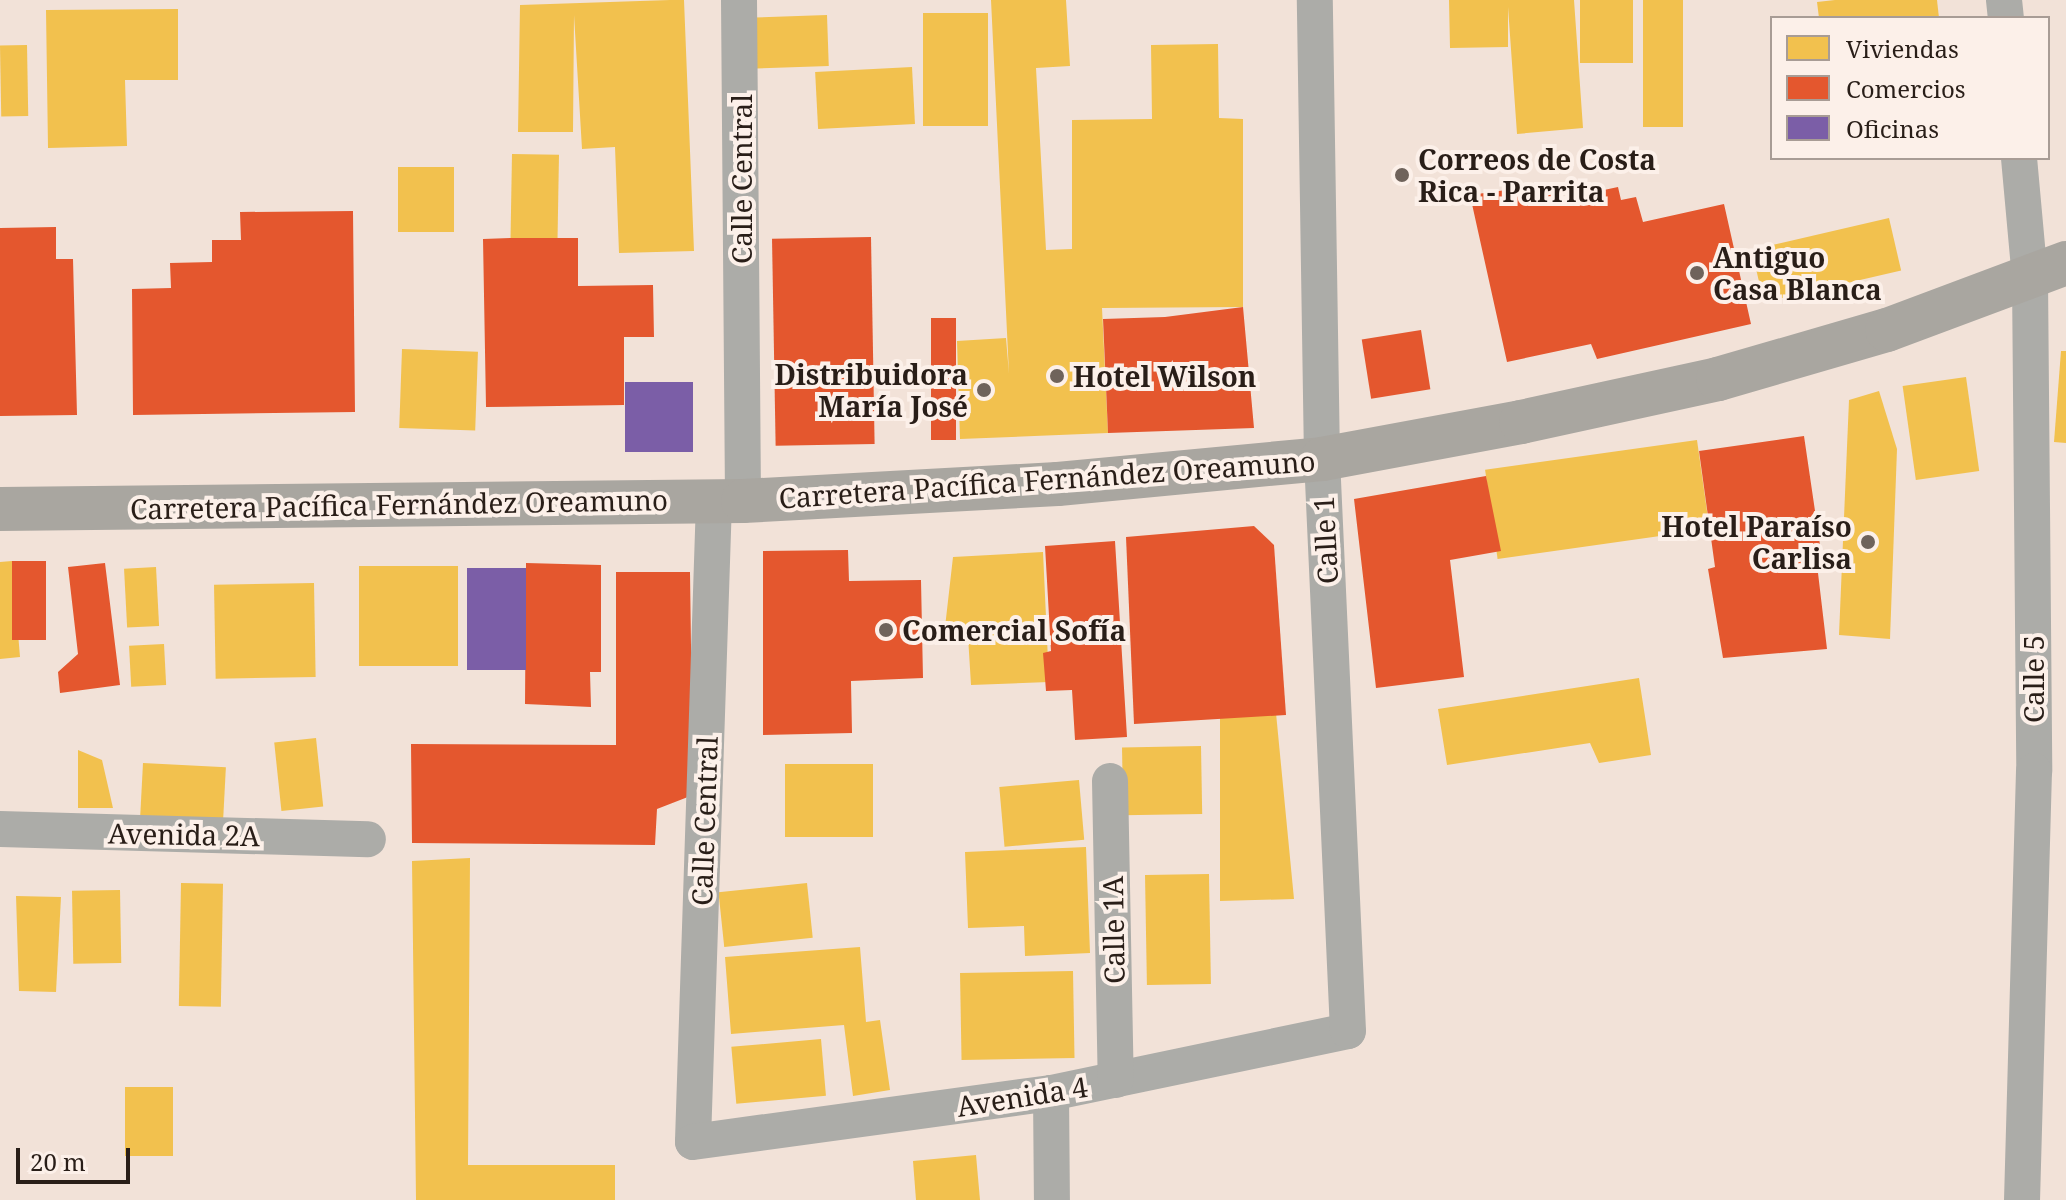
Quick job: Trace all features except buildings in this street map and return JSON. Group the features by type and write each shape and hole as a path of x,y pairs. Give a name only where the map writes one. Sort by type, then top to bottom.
{"highway":[{"name":"Carretera Pacífica Fernández Oreamuno","path":"0,509 728,501 1058,484 1322,459 1521,422 1718,379 1887,330 2048,270"}],"street":[{"name":"Calle Central","path":"693,1142 728,501 739,0"},
{"name":"Calle 1","path":"1315,0 1322,459 1348,1031"},
{"name":"Calle 5","path":"2020,160 2048,270 2022,1200"},
{"name":"Calle 1A","path":"1110,781 1116,1080"},
{"name":"Avenida 2A","path":"0,829 368,839"},
{"name":"Avenida 4","path":"693,1142 1051,1093 1348,1031"},
{"path":"1051,1093 1052,1200"}],"place":[{"name":"Correos de Costa Rica - Parrita","path":"1402,175"},
{"name":"Antiguo Casa Blanca","path":"1697,273"},
{"name":"Hotel Wilson","path":"1057,376"},
{"name":"Distribuidora María José","path":"984,390"},
{"name":"Hotel Paraíso Carlisa","path":"1868,542"},
{"name":"Comercial Sofía","path":"886,630"}]}
